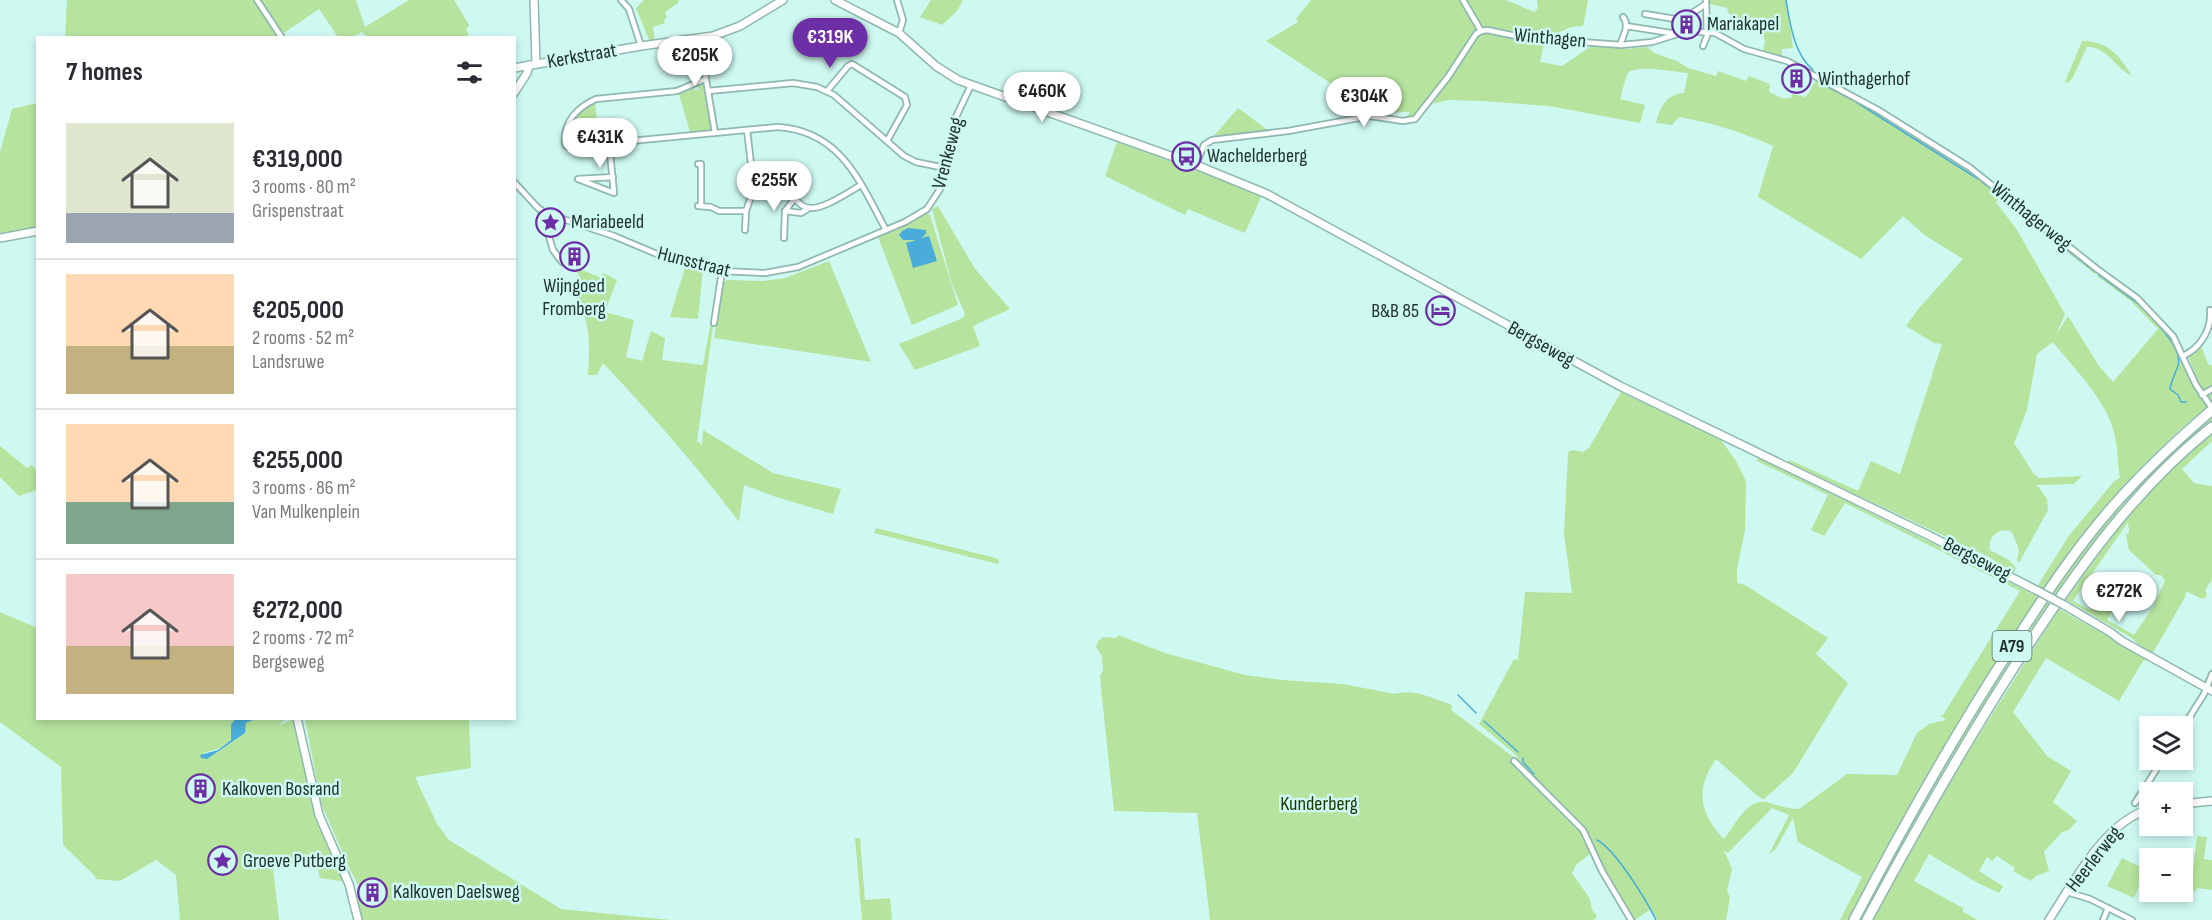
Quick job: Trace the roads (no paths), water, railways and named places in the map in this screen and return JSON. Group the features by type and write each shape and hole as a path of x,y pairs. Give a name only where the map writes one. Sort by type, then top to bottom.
{"highway":[{"name":"A79","path":"1854,920 1915,804 1947,750 1991,677 2054,583 2085,540 2126,492 2164,453 2212,410"},
{"name":"A79","path":"1867,920 1962,750 2062,594 2096,547 2131,505 2166,468 2212,427"}],"street":[{"path":"257,0 281,36"},
{"path":"516,90 532,65 534,0"},
{"path":"621,0 629,9 641,46"},
{"name":"Kerkstraat","path":"516,68 730,31 773,3 783,0"},
{"name":"Bergseweg","path":"835,0 899,33 953,78 1196,165 1287,204 1622,388 1928,535 2038,591 2209,690"},
{"path":"897,0 903,20 899,33"},
{"path":"1196,165 1204,145 1212,140 1288,131 1370,116 1403,121 1414,119 1448,77 1476,34 1481,31 1463,0"},
{"path":"1645,14 1678,20 1687,18 1706,2"},
{"path":"1703,46 1707,33 1706,2"},
{"path":"1620,45 1626,26 1623,17"},
{"path":"1678,20 1679,34"},
{"name":"Winthagen","path":"1626,26 1679,34"},
{"name":"Winthagen","path":"1481,31 1620,45 1652,42 1687,31 1715,33 1742,49 1784,60 1820,80"},
{"path":"699,38 715,133"},
{"path":"827,91 852,64 905,97 907,105 887,141"},
{"path":"705,79 677,91 596,99 570,119 564,140 565,145 568,147 785,127 818,137 829,143 843,157 886,230"},
{"name":"Winthagerweg","path":"1820,80 1878,110 1975,172 2141,301 2170,331 2193,379 2212,410"},
{"path":"708,91 793,83 827,91 910,160 945,168"},
{"name":"Vrenkeweg","path":"886,230 915,218 927,208 938,193 956,117 971,85"},
{"path":"745,230 746,211 753,191 747,130"},
{"path":"609,143 614,193 578,179 612,177"},
{"path":"698,164 701,164 699,206 711,207 719,211 746,211"},
{"path":"785,171 785,192"},
{"name":"Hunsstraat","path":"516,184 541,210 614,236 661,256 722,271 754,273 792,268 886,230"},
{"path":"785,211 801,213 809,208 831,202 861,185"},
{"path":"753,191 785,192 802,206 809,208"},
{"path":"784,238 785,211 795,198"},
{"path":"541,210 553,250 562,262"},
{"path":"0,238 36,231"},
{"path":"714,323 722,271"},
{"path":"2183,356 2200,344 2212,321 2210,310"},
{"path":"2202,395 2212,389"},
{"path":"2191,716 2209,690 2212,674"},
{"path":"297,720 319,815 349,884 358,920"},
{"path":"1514,761 1582,830 1630,920"},
{"path":"2135,803 2156,770"},
{"path":"2193,803 2212,801"},
{"name":"Heerlerweg","path":"2049,920 2093,856 2116,828 2131,816 2139,813"},
{"path":"2067,892 2090,899 2132,920"},
{"path":"2103,920 2108,908"}],"water":[{"path":"908,228 926,230 926,234 921,238 929,236 937,261 913,268 906,243 916,240 903,240 899,235"},
{"path":"234,720 253,720 246,723 245,733 207,759 201,758 200,755 218,750 231,740 231,725"}],"waterway":[{"path":"1786,0 1797,47 1801,56 1813,70"},
{"path":"1819,74 1826,79"},
{"path":"1828,87 1851,99"},
{"path":"1856,102 1978,179"},
{"path":"1982,182 2024,215"},
{"path":"2028,219 2094,271"},
{"path":"2099,275 2141,306 2156,322"},
{"path":"2160,327 2174,345 2179,361 2170,389 2178,395 2181,402 2186,402"},
{"path":"1458,695 1476,713"},
{"path":"1484,721 1518,752"},
{"path":"1523,758 1523,762 1534,774"},
{"path":"1535,777 1546,790"},
{"path":"1597,840 1621,864 1656,920"}],"place":[{"name":"Mariakapel","path":"1686,24"},
{"name":"Winthagerhof","path":"1797,79"},
{"name":"Wachelderberg","path":"1186,156"},
{"name":"Mariabeeld","path":"550,222"},
{"name":"Wijngoed Fromberg","path":"574,256"},
{"name":"B&B 85","path":"1440,311"},
{"name":"Kalkoven Bosrand","path":"201,789"},
{"name":"Groeve Putberg","path":"222,861"},
{"name":"Kalkoven Daelsweg","path":"372,892"}],"park label":[{"name":"Kunderberg","path":"1319,804"}]}
